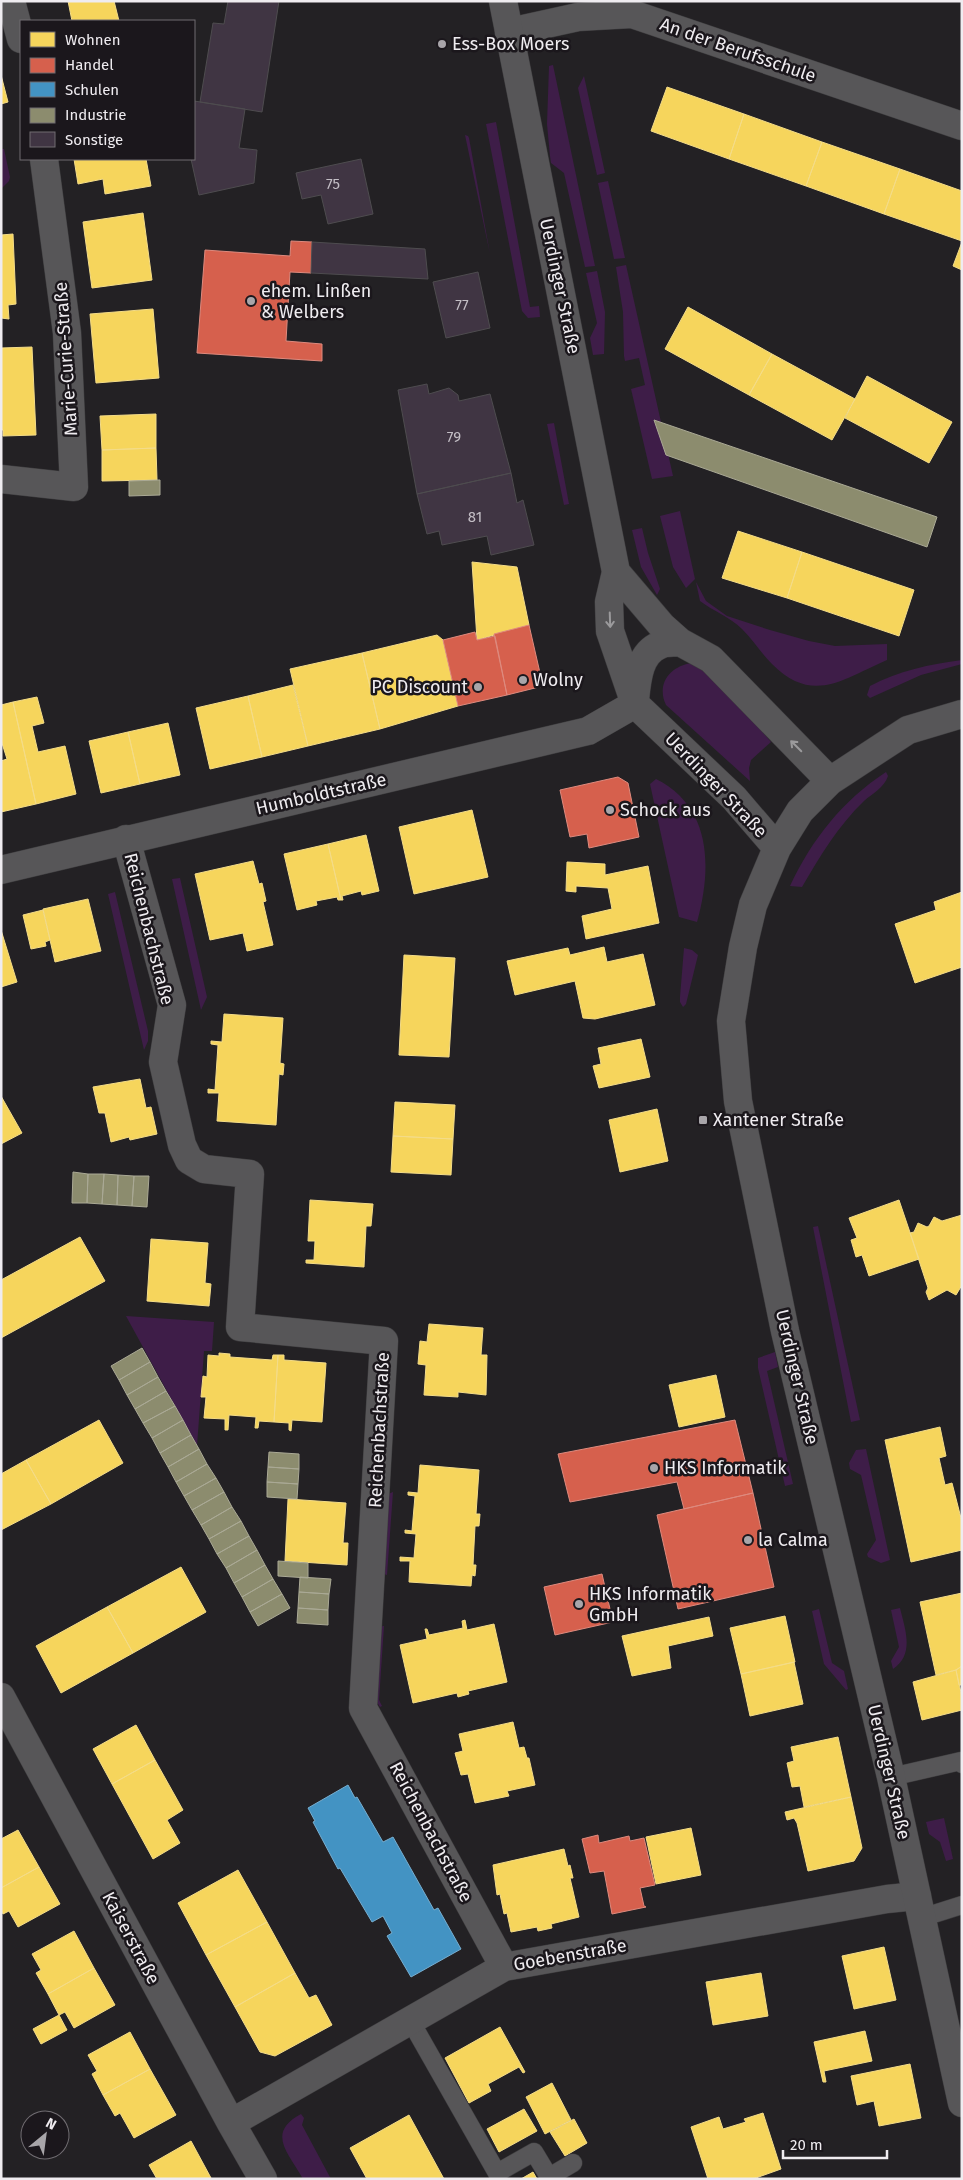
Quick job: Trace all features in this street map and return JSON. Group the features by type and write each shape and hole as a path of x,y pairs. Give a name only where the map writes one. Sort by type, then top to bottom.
{"street":[{"path":"11,1 20,35"},
{"name":"Uerdinger Straße","path":"503,1 616,572 610,602 610,631 635,704 734,798 777,848 753,906 743,947 731,1020 738,1101 785,1331 891,1777 962,2103"},
{"name":"An der Berufsschule","path":"509,32 578,17 632,14 962,126"},
{"name":"Marie-Curie-Straße","path":"1,479 74,486 67,333 44,160"},
{"name":"Uerdinger Straße","path":"616,572 662,626 680,642 711,659 830,781"},
{"path":"635,704 637,676 645,658 660,645 680,642"},
{"name":"Humboldtstraße","path":"1,870 588,730 635,704"},
{"path":"777,848 800,812 830,781 908,730 962,714"},
{"name":"Reichenbachstraße","path":"126,839 172,1005 163,1062 182,1145 189,1160 204,1169 250,1174 240,1327 384,1341 364,1708 504,1967"},
{"name":"Kaiserstraße","path":"1,1697 263,2179"},
{"name":"Goebenstraße","path":"231,2123 504,1967 887,1899 919,1907"}],"lane":[{"path":"891,1777 961,1762"},
{"path":"919,1907 962,1905"},
{"path":"410,2020 497,2173 534,2152 548,2177 573,2163"}],"shaded area":[{"path":"553,65 595,266 585,267 564,173 551,163 547,124 549,66"},
{"path":"584,76 605,173 597,175 578,88"},
{"path":"496,122 530,307 539,306 540,317 528,318 522,311 486,124"},
{"path":"465,135 469,138 490,254"},
{"path":"1,149 4,149 10,177 9,181 1,189"},
{"path":"608,181 625,258 614,259 598,183"},
{"path":"626,265 673,476 652,479 631,389 645,385 639,358 625,361 624,356 623,312 616,267"},
{"path":"597,271 605,312 604,354 593,355 590,338 597,323 586,273"},
{"path":"554,423 569,504 564,505 547,424"},
{"path":"680,511 695,579 686,588 673,567 660,516"},
{"path":"642,528 660,589 657,595 641,567 632,530"},
{"path":"696,582 706,601 727,616 809,641 835,646 887,644 887,660 842,680 828,684 815,686 801,683 787,676 772,664 737,625 700,601"},
{"path":"962,660 962,664 921,675 870,698 867,695 870,686 892,676 926,666"},
{"path":"692,663 717,678 771,742 751,760 749,768 750,781 666,705 663,690 667,677 677,668"},
{"path":"886,772 888,776 884,784 864,801 838,831 802,887 790,886 808,852 830,822 856,795"},
{"path":"656,779 674,791 688,806 698,822 703,841 705,881 697,922 679,917 650,784"},
{"path":"180,878 207,997 201,1010 172,879"},
{"path":"115,892 148,1031 148,1041 144,1050 108,894"},
{"path":"684,948 692,950 698,955 686,1004 683,1007 680,997"},
{"path":"818,1226 860,1420 851,1422 813,1227"},
{"path":"126,1316 214,1322 212,1351 204,1351 197,1446"},
{"path":"775,1352 778,1367 767,1371 793,1484 785,1486 758,1368 758,1358"},
{"path":"866,1449 890,1560 881,1563 868,1557 867,1554 876,1540 861,1475 850,1469 849,1463 856,1450"},
{"path":"393,1492 387,1575 381,1573 388,1494"},
{"path":"900,1608 907,1641 904,1656 893,1669 891,1661 899,1647 891,1610"},
{"path":"819,1609 832,1663 844,1671 848,1689 846,1690 824,1664 812,1611"},
{"path":"384,1626 379,1700 382,1706 380,1707 373,1696 377,1627"},
{"path":"944,1818 953,1859 946,1861 940,1842 929,1834 926,1822"},
{"path":"301,2114 304,2118 302,2125 331,2179 303,2179 283,2144 284,2128 290,2121"}],"building: Wohnen":[{"path":"68,1 114,1 119,20 72,20"},
{"path":"1,75 8,102 1,104"},
{"path":"667,87 744,114 729,159 651,131"},
{"path":"744,114 822,142 806,186 729,159"},
{"path":"822,142 900,169 884,214 806,186"},
{"path":"74,160 146,160 151,186 105,194 103,179 78,184"},
{"path":"900,169 962,191 962,241 884,214"},
{"path":"143,213 152,280 92,288 83,222"},
{"path":"13,234 16,304 8,305 9,319 1,318 1,235"},
{"path":"962,242 962,270 953,266"},
{"path":"688,307 772,354 749,395 665,349"},
{"path":"153,309 159,378 96,383 90,314"},
{"path":"32,347 36,435 3,436 3,430 1,430 1,348"},
{"path":"772,354 855,399 832,440 749,395"},
{"path":"867,376 952,422 929,463 845,418"},
{"path":"156,414 156,448 102,450 100,416"},
{"path":"156,448 157,480 102,481 102,450"},
{"path":"738,531 802,552 787,598 722,578"},
{"path":"802,552 914,590 899,636 787,598"},
{"path":"472,562 517,567 529,625 477,640"},
{"path":"437,635 443,640 458,706 380,729 362,653"},
{"path":"362,653 380,729 308,746 290,669"},
{"path":"293,685 308,746 262,757 248,696"},
{"path":"248,696 262,757 210,769 196,708"},
{"path":"37,697 44,723 32,726 38,752 65,746 76,794 36,804 13,702"},
{"path":"13,702 36,804 1,812 1,761 7,759 1,740 1,705"},
{"path":"168,723 180,775 140,784 128,732"},
{"path":"128,732 140,784 101,793 89,741"},
{"path":"472,810 488,877 414,894 399,827"},
{"path":"366,835 379,891 362,895 361,891 342,896 343,900 341,900 328,844"},
{"path":"328,844 341,900 338,900 337,897 316,901 317,905 297,910 284,854"},
{"path":"253,861 259,884 262,883 266,901 263,902 273,945 247,951 243,933 210,940 195,874"},
{"path":"567,862 605,864 605,875 648,866 659,923 586,939 582,916 612,909 608,888 576,886 576,892 566,891"},
{"path":"962,892 962,967 915,983 895,924 936,910 934,902"},
{"path":"88,899 101,951 55,962 43,909"},
{"path":"43,910 50,940 45,942 46,946 31,949 23,915"},
{"path":"1,930 17,982 1,987"},
{"path":"604,947 607,962 643,954 655,1005 595,1019 583,1018 575,981 515,995 507,961 568,948 570,955"},
{"path":"404,955 455,958 449,1057 399,1055"},
{"path":"224,1014 283,1018 280,1063 284,1064 283,1075 279,1074 276,1125 217,1121 219,1093 208,1093 208,1089 215,1090 218,1045 211,1044 211,1041 222,1042"},
{"path":"641,1039 650,1077 599,1088 593,1066 601,1064 598,1048"},
{"path":"140,1079 146,1108 151,1107 157,1134 130,1140 129,1137 111,1142 105,1113 99,1113 93,1087"},
{"path":"1,1096 22,1133 1,1144"},
{"path":"395,1102 455,1105 453,1139 393,1136"},
{"path":"657,1109 668,1161 620,1172 609,1120"},
{"path":"393,1136 453,1139 451,1175 391,1172"},
{"path":"310,1200 373,1204 371,1226 366,1226 364,1267 306,1263 306,1260 314,1260 315,1241 308,1241"},
{"path":"899,1200 919,1259 869,1276 862,1255 856,1257 851,1240 857,1238 849,1218"},
{"path":"962,1215 962,1285 956,1295 947,1290 929,1300 926,1292 928,1288 910,1233 914,1232 918,1223 929,1226 934,1217 942,1221"},
{"path":"80,1237 105,1281 1,1338 1,1280"},
{"path":"151,1239 208,1243 205,1283 211,1284 209,1306 147,1301"},
{"path":"429,1324 483,1328 481,1355 487,1355 486,1395 458,1392 458,1397 424,1395 426,1365 418,1364 420,1341 427,1342"},
{"path":"219,1353 230,1354 230,1357 272,1360 273,1355 278,1355 274,1422 259,1421 258,1428 255,1428 256,1417 229,1415 228,1430 225,1430 225,1419 204,1418 206,1397 201,1397 203,1376 207,1377 208,1355 219,1356"},
{"path":"278,1355 284,1355 284,1360 326,1363 322,1422 292,1420 291,1431 289,1430 289,1423 274,1422"},
{"path":"716,1375 725,1417 679,1427 669,1385"},
{"path":"99,1420 123,1463 51,1504 26,1460"},
{"path":"940,1427 946,1456 939,1458 945,1485 952,1483 962,1522 962,1550 911,1562 885,1440"},
{"path":"26,1460 51,1504 1,1530 1,1474"},
{"path":"420,1465 479,1470 476,1514 480,1514 479,1526 475,1526 473,1565 476,1565 475,1576 472,1575 471,1586 409,1582 410,1561 400,1561 400,1557 414,1558 416,1534 405,1533 405,1530 412,1531 415,1496 408,1495 408,1492 418,1493"},
{"path":"288,1499 346,1503 343,1543 348,1543 347,1565 285,1561"},
{"path":"181,1567 206,1612 133,1653 107,1607"},
{"path":"962,1593 962,1666 956,1670 936,1675 920,1602"},
{"path":"107,1607 133,1653 61,1693 36,1646"},
{"path":"785,1616 795,1662 741,1674 730,1628"},
{"path":"709,1617 713,1636 668,1646 671,1668 632,1676 622,1636"},
{"path":"465,1620 467,1630 494,1624 507,1682 468,1691 469,1694 458,1697 457,1693 413,1703 400,1645 427,1639 425,1629 427,1629 429,1635 463,1628 462,1621"},
{"path":"794,1662 803,1704 750,1716 741,1674"},
{"path":"962,1666 962,1685 959,1685 956,1670"},
{"path":"956,1670 962,1697 962,1710 922,1720 913,1682"},
{"path":"513,1722 519,1748 524,1747 527,1758 529,1758 535,1785 507,1791 509,1796 475,1803 468,1774 461,1775 455,1753 463,1751 459,1734"},
{"path":"136,1725 155,1760 112,1784 93,1749"},
{"path":"838,1737 851,1797 804,1807 800,1786 792,1787 787,1763 794,1761 791,1747"},
{"path":"155,1760 183,1810 167,1820 180,1843 153,1859 112,1784"},
{"path":"851,1797 862,1848 854,1861 808,1871 797,1823 794,1818 787,1820 785,1812"},
{"path":"691,1828 701,1875 656,1884 646,1837"},
{"path":"18,1830 39,1867 1,1888 1,1839"},
{"path":"564,1849 573,1878 570,1878 579,1917 551,1924 552,1928 538,1931 537,1927 511,1932 507,1913 504,1914 500,1894 497,1895 493,1865"},
{"path":"39,1867 60,1904 18,1927 9,1911 3,1914 1,1910 1,1888"},
{"path":"238,1870 267,1922 206,1955 178,1903"},
{"path":"267,1922 295,1973 235,2007 206,1955"},
{"path":"74,1931 94,1968 48,1994 36,1973 41,1970 32,1954"},
{"path":"884,1947 896,2000 854,2009 842,1956"},
{"path":"94,1968 115,2005 74,2028 65,2012 59,2015 48,1994"},
{"path":"295,1973 309,1998 316,1995 332,2025 275,2056 260,2052 235,2007"},
{"path":"761,1973 768,2016 713,2025 706,1982"},
{"path":"59,2015 67,2030 41,2044 33,2029"},
{"path":"500,2027 525,2072 523,2073 519,2067 488,2084 491,2091 469,2103 445,2058"},
{"path":"865,2031 872,2061 824,2071 826,2082 823,2082 814,2042"},
{"path":"130,2032 150,2069 103,2095 92,2074 97,2071 88,2055"},
{"path":"910,2064 921,2118 879,2126 874,2101 857,2105 851,2076"},
{"path":"150,2069 176,2115 134,2138 120,2113 115,2116 103,2095"},
{"path":"552,2083 571,2120 545,2134 526,2097"},
{"path":"524,2109 537,2131 499,2152 487,2129"},
{"path":"763,2113 781,2169 753,2179 708,2179 691,2127 719,2117 723,2129 746,2122 744,2119"},
{"path":"409,2115 444,2179 367,2179 350,2148"},
{"path":"574,2119 587,2143 565,2156 550,2132"},
{"path":"191,2141 211,2178 157,2179 149,2165"},
{"path":"533,2172 537,2179 521,2179"}],"building: Handel":[{"path":"291,241 312,242 311,273 290,272 286,341 322,344 322,361 197,353 205,250 290,256"},
{"path":"529,625 543,686 507,695 494,634"},
{"path":"475,632 477,640 495,636 507,695 458,706 443,640"},
{"path":"618,777 628,783 639,837 589,848 587,834 570,837 560,790"},
{"name":"HKS Informatik","path":"735,1420 753,1493 684,1509 677,1482 570,1502 558,1454"},
{"name":"HKS Informatik","path":"753,1493 774,1587 678,1609 657,1515"},
{"name":"HKS Informatik GmbH","path":"602,1574 613,1622 555,1635 544,1587"},
{"path":"598,1835 599,1843 629,1836 630,1841 644,1838 655,1885 640,1888 644,1906 646,1907 612,1914 604,1871 590,1873 582,1839"}],"building: Schulen":[{"path":"348,1785 383,1842 393,1837 434,1910 438,1908 461,1949 411,1977 387,1936 392,1933 383,1916 372,1922 340,1868 338,1869 313,1822 315,1821 308,1808"}],"building: Industrie":[{"path":"654,420 937,517 927,547 666,455"},
{"path":"160,480 160,495 129,496 129,481"},
{"path":"73,1172 88,1174 87,1203 72,1203"},
{"path":"88,1174 104,1174 102,1204 87,1203"},
{"path":"104,1174 118,1175 117,1205 102,1204"},
{"path":"118,1175 134,1176 132,1206 117,1205"},
{"path":"134,1176 149,1176 147,1207 132,1206"},
{"path":"142,1348 150,1362 119,1380 111,1366"},
{"path":"150,1362 158,1377 127,1395 119,1380"},
{"path":"158,1377 166,1391 135,1409 127,1395"},
{"path":"166,1391 175,1406 143,1423 135,1409"},
{"path":"175,1406 183,1420 152,1438 143,1423"},
{"path":"183,1420 191,1435 160,1453 152,1438"},
{"path":"191,1435 199,1449 168,1467 160,1453"},
{"path":"199,1449 207,1464 176,1482 168,1467"},
{"path":"269,1452 299,1454 299,1469 268,1467"},
{"path":"207,1464 216,1478 184,1496 176,1482"},
{"path":"268,1467 299,1469 298,1484 267,1482"},
{"path":"216,1478 224,1492 192,1510 184,1496"},
{"path":"267,1482 298,1484 297,1499 267,1497"},
{"path":"224,1492 232,1507 201,1525 192,1510"},
{"path":"232,1507 241,1521 209,1539 201,1525"},
{"path":"241,1521 249,1536 217,1554 209,1539"},
{"path":"249,1536 257,1550 226,1568 217,1554"},
{"path":"257,1550 265,1565 234,1583 226,1568"},
{"path":"278,1561 308,1563 308,1578 278,1576"},
{"path":"265,1565 273,1579 242,1597 234,1583"},
{"path":"300,1577 331,1579 329,1594 299,1592"},
{"path":"273,1579 282,1594 250,1612 242,1597"},
{"path":"299,1592 329,1594 328,1610 298,1608"},
{"path":"282,1594 290,1608 258,1626 250,1612"},
{"path":"298,1608 328,1610 328,1625 297,1623"}],"building: Sonstige":[{"path":"228,1 279,1 262,112 200,102 213,23 224,24"},
{"path":"195,101 245,109 239,148 257,150 254,183 199,195 191,160 195,160"},
{"path":"361,159 373,214 328,224 321,195 302,199 296,173"},
{"path":"312,242 425,249 428,279 311,273"},
{"path":"478,272 490,328 446,338 433,282"},
{"path":"427,384 429,394 449,388 458,395 459,401 490,394 511,473 417,494 398,390"},
{"path":"511,473 517,503 523,500 534,545 491,555 487,536 442,545 439,531 427,534 417,494"}],"place":[{"name":"Ess-Box Moers","path":"442,44"},
{"name":"ehem. Linßen & Welbers","path":"251,301"},
{"name":"Wolny","path":"523,680"},
{"name":"PC Discount","path":"478,687"},
{"name":"Schock aus","path":"610,810"},
{"name":"Xantener Straße","path":"703,1120"},
{"name":"HKS Informatik","path":"654,1468"},
{"name":"la Calma","path":"748,1540"},
{"name":"HKS Informatik GmbH","path":"579,1604"}]}
